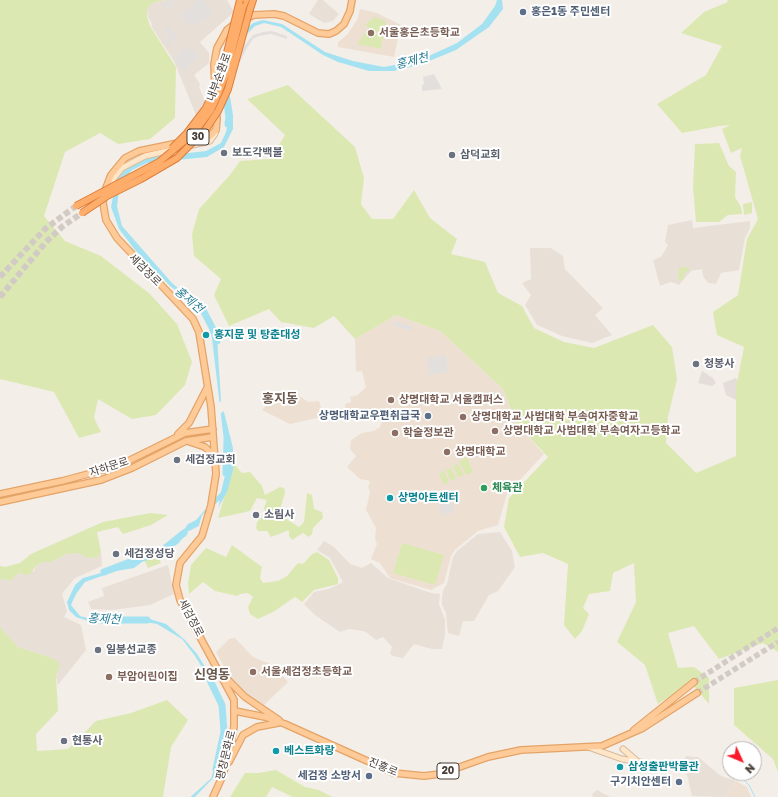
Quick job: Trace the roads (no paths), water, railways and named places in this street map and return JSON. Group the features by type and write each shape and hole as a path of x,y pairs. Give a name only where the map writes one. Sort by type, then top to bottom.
{"highway":[{"path":"159,162 187,133 206,108 222,73 240,0"},
{"name":"내부순환로","path":"82,213 107,196 141,179 177,158 206,128 218,111 228,89 247,8 246,0"},
{"name":"내부순환로","path":"76,206 159,162 194,133 211,110 227,71 247,8 253,0"}],"main road":[{"name":"세검정로","path":"235,711 232,694 180,600 176,585 180,564 202,536 206,526 216,474 211,407 196,324 116,238 104,214 103,197 105,190 119,164 133,154 168,144 205,138 210,136 216,130 215,58 217,48 227,30 243,18 254,15 274,14 284,16 318,33 332,33 341,28 346,20 352,0"},
{"path":"169,441 185,429 208,387"},
{"path":"198,406 205,405 211,407"},
{"name":"자하문로","path":"0,494 62,481 118,466 185,433 213,429"},
{"name":"자하문로","path":"0,502 101,480 132,468 186,441 213,437"},
{"path":"186,441 205,447 216,458"},
{"path":"219,669 244,697 285,724"},
{"name":"진흥로","path":"235,711 265,717 285,724 394,773 424,776 440,774 488,757 521,750 588,748 602,746 618,740 630,733 694,682"},
{"name":"진흥로","path":"630,733 643,728 697,693"},
{"name":"평창문화로","path":"213,797 224,773 232,741 235,711"},
{"path":"224,773 243,735 270,723 285,724"},
{"path":"618,740 625,755 622,759"},
{"path":"588,748 622,759 640,762 623,749"}],"water":[{"name":"홍제천","path":"497,0 502,0 503,9 489,27 456,50 422,64 394,71 369,71 338,62 323,55 281,27 264,23 255,26 246,35 235,63 229,91 233,115 233,129 224,147 207,157 147,163 132,170 120,184 117,206 122,226 172,283 203,310 217,337 221,400 233,448 233,470 227,492 217,510 199,526 185,533 179,543 161,555 142,562 134,568 116,571 85,582 76,594 71,605 80,616 96,620 129,620 147,618 166,624 185,640 197,654 215,683 224,704 226,722 222,754 217,774 195,797 191,797 211,779 219,753 223,722 222,705 213,685 195,656 182,639 157,624 145,622 106,624 91,622 76,617 69,610 67,602 75,585 83,578 130,565 137,558 175,542 188,524 196,520 221,492 227,467 212,338 207,321 201,310 170,286 135,250 119,229 111,207 116,181 128,166 145,158 206,151 221,143 226,132 229,117 225,89 231,63 243,32 253,23 263,20 282,24 325,52 353,61 384,67 420,60 457,43 482,24 495,6"}],"waterway":[{"name":"홍제천","path":"228,124 229,117 225,89 230,69"},
{"name":"홍제천","path":"146,158 169,156"},
{"name":"홍제천","path":"199,306 203,310 217,337 217,341"},
{"name":"홍제천","path":"226,473 227,440"},
{"name":"홍제천","path":"164,549 184,533"},
{"name":"홍제천","path":"104,572 143,557"},
{"name":"홍제천","path":"95,620 147,620"},
{"name":"홍제천","path":"209,678 222,705 224,732 216,769"},
{"path":"191,797 211,779"},
{"path":"745,781 749,785 755,797"}],"tunnel":[{"path":"0,277 45,229 76,206"},
{"path":"0,297 46,242 63,226 82,213"},
{"path":"694,682 778,628"},
{"path":"697,693 778,642"}],"place":[{"name":"홍은1동 주민센터","path":"523,12"},
{"name":"서울홍은초등학교","path":"371,33"},
{"name":"보도각백불","path":"224,153"},
{"name":"삼덕교회","path":"452,155"},
{"name":"홍지문 및 탕춘대성","path":"206,335"},
{"name":"청봉사","path":"696,364"},
{"name":"상명대학교 서울캠퍼스","path":"391,400"},
{"name":"상명대학교우편취급국","path":"428,416"},
{"name":"상명대학교 사범대학 부속여자중학교","path":"463,417"},
{"name":"상명대학교 사범대학 부속여자고등학교","path":"495,431"},
{"name":"학술정보관","path":"395,433"},
{"name":"상명대학교","path":"447,452"},
{"name":"세검정교회","path":"177,460"},
{"name":"체육관","path":"484,488"},
{"name":"상명아트센터","path":"390,498"},
{"name":"소림사","path":"256,515"},
{"name":"세검정성당","path":"116,554"},
{"name":"일붕선교종","path":"98,650"},
{"name":"서울세검정초등학교","path":"253,672"},
{"name":"부암어린이집","path":"109,677"},
{"name":"현통사","path":"64,741"},
{"name":"베스트화랑","path":"276,751"},
{"name":"삼성출판박물관","path":"620,767"},
{"name":"세검정 소방서","path":"369,776"},
{"name":"구기치안센터","path":"679,782"}],"district":[{"name":"홍지동","path":"280,399"},
{"name":"신영동","path":"212,675"}]}
